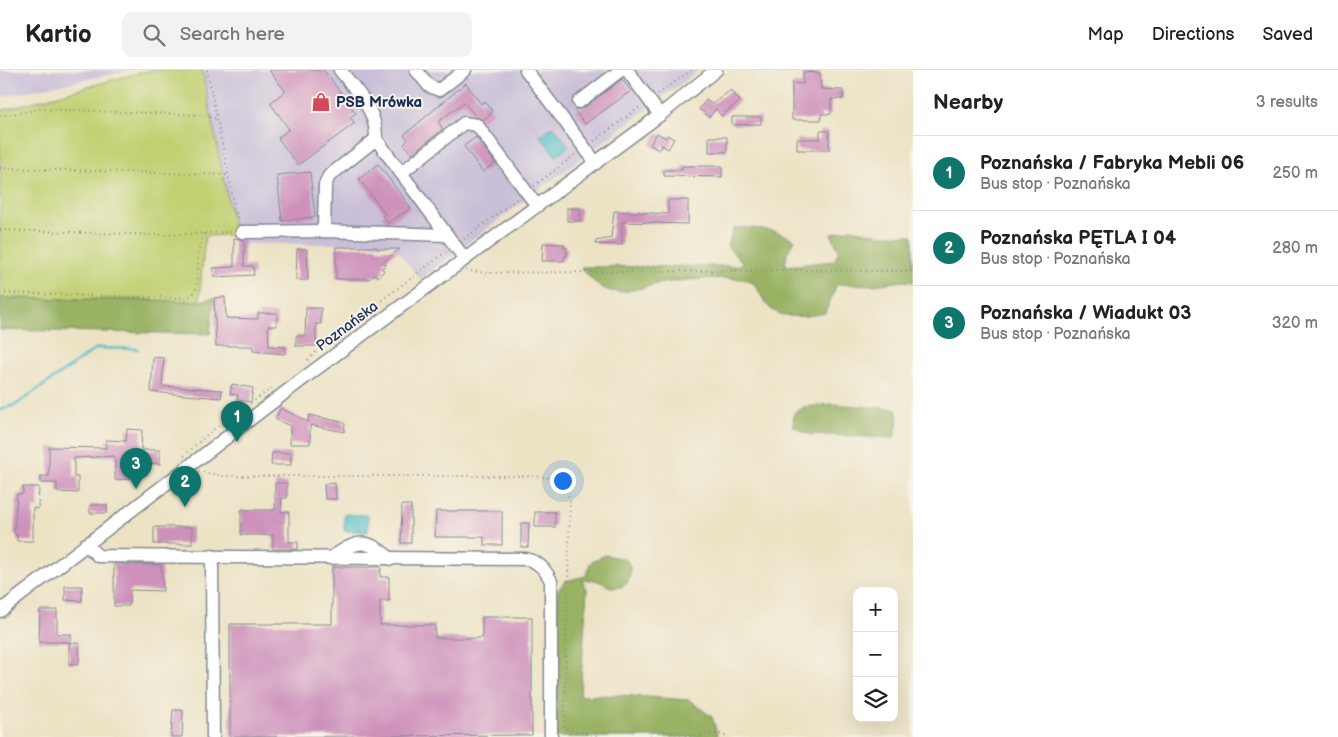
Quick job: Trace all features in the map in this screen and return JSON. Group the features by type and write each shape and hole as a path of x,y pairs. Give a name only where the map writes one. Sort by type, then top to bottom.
{"street":[{"path":"340,70 373,115 376,126 376,139 450,240 462,262"},
{"path":"416,70 430,86 439,90 465,70"},
{"path":"526,70 596,163"},
{"path":"579,102 621,70"},
{"path":"627,70 660,115"},
{"name":"Poznańska","path":"0,610 86,544 186,461 462,262 660,115 716,70"},
{"path":"401,173 464,122 472,122 477,125 537,206"},
{"path":"324,231 325,185 329,176 376,139"},
{"path":"242,232 324,231 450,240"},
{"path":"86,544 98,556 526,559 534,561 547,573 551,581 551,737"},
{"path":"212,556 213,737"}],"path":[{"path":"0,230 204,234 242,232 208,70"},
{"path":"304,365 324,343 450,240 526,192 690,70"},
{"path":"0,116 40,109 202,115 218,119"},
{"path":"0,168 229,175"},
{"path":"0,293 187,298 195,292 197,285 201,240 204,234"},
{"path":"462,262 468,271 486,273 790,270 913,271"},
{"path":"278,384 210,432 186,461 204,474 222,476 533,476 553,477 562,482 570,501 564,728 599,737"},
{"path":"645,737 722,734 728,737"}],"shaded area":[{"path":"0,70 131,70 0,97"},
{"path":"202,70 699,70 420,279 392,244 234,244"}],"green space":[{"path":"149,70 202,70 235,235 205,236 199,301 0,298 0,111"},
{"path":"734,228 773,231 795,240 787,253 785,266 834,261 839,251 831,234 850,229 881,235 913,235 913,282 903,281 874,285 837,284 825,313 809,316 792,316 784,315 770,308 754,284 747,280 725,278 687,280 655,284 622,292 602,287 592,280 581,267 738,266 743,263 727,246"},
{"path":"0,298 199,301 214,298 210,334 0,330"},
{"path":"832,404 896,409 898,421 894,438 808,434 793,426 794,413 804,407"},
{"path":"605,555 625,559 629,565 630,576 624,586 615,588 599,581 582,581 587,589 580,696 619,695 689,700 712,717 718,737 556,737 558,590 565,581 586,576 590,563"}],"water":[{"path":"553,126 569,146 556,156 540,136"},
{"path":"344,514 368,515 368,532 344,531"}],"building":[{"name":"PSB Mrówka","path":"269,70 324,70 356,113 350,117 355,123 298,165 278,138 289,129 270,103 285,91"},
{"path":"803,72 820,73 821,89 843,90 843,99 831,99 831,114 821,114 821,120 792,120 792,83 803,84"},
{"path":"622,79 631,91 585,124 574,110 584,108"},
{"path":"466,83 481,104 485,101 493,112 483,120 476,117 464,102 438,122 443,129 412,154 404,144 408,140 404,135"},
{"path":"731,90 740,101 721,116 716,109 709,117 699,109 706,100 712,104"},
{"path":"732,117 761,117 761,124 732,125"},
{"path":"820,131 829,131 829,150 797,150 797,139 820,139"},
{"path":"657,133 666,138 667,135 674,139 668,149 662,145 659,150 650,145"},
{"path":"476,137 495,163 483,172 464,146"},
{"path":"709,137 727,137 727,152 709,152"},
{"path":"378,164 411,208 388,223 382,216 385,214 359,179"},
{"path":"682,166 722,166 722,177 664,176 664,170 682,170"},
{"path":"310,172 315,217 282,221 277,175"},
{"path":"668,200 688,200 688,224 622,222 622,245 596,244 596,241 611,238 614,211 668,214"},
{"path":"567,208 580,208 580,221 567,221"},
{"path":"234,238 244,240 244,266 253,266 254,275 214,277 213,268 234,267"},
{"path":"543,243 564,244 564,248 567,247 567,256 564,256 564,261 542,261"},
{"path":"336,247 400,249 383,262 386,265 382,268 384,271 378,277 375,274 369,279 336,279"},
{"path":"297,249 307,249 308,280 296,280"},
{"path":"225,297 226,318 258,319 258,313 277,313 277,326 268,326 269,346 286,347 285,354 253,351 253,346 216,346 214,298"},
{"path":"306,308 321,308 321,324 316,324 316,346 296,346 296,336 305,336"},
{"path":"153,357 164,358 162,386 222,390 221,398 151,392"},
{"path":"232,384 253,388 251,402 237,400 238,395 230,394"},
{"path":"281,408 308,422 309,415 342,422 345,424 344,432 310,425 310,444 290,444 290,426 275,419"},
{"path":"127,429 142,430 141,450 160,450 160,464 130,462 130,479 115,480 115,456 74,458 74,477 78,477 78,493 57,492 57,483 41,483 41,476 49,476 49,447 106,448 106,440 126,441"},
{"path":"272,453 291,453 291,465 271,465"},
{"path":"275,483 287,483 287,498 282,498 281,512 289,512 289,542 298,542 298,549 273,549 273,535 241,535 241,510 275,510"},
{"path":"335,483 336,499 325,499 324,484"},
{"path":"23,487 39,487 38,509 33,508 33,541 17,541 17,534 14,534 17,494 23,494"},
{"path":"90,505 107,505 107,513 90,513"},
{"path":"402,505 411,505 411,543 401,543"},
{"path":"436,511 502,511 502,545 484,545 484,537 435,537"},
{"path":"535,512 555,512 555,527 535,527"},
{"path":"521,523 529,523 528,547 521,547"},
{"path":"154,527 192,527 192,544 154,544"},
{"path":"114,564 161,565 163,591 130,590 129,606 114,606"},
{"path":"332,567 381,567 380,577 389,577 389,601 380,601 380,625 435,625 435,638 482,638 482,617 532,617 532,735 230,737 230,624 332,624"},
{"path":"65,586 82,586 82,601 65,600"},
{"path":"40,610 57,610 57,634 71,634 71,642 39,642"},
{"path":"69,643 79,643 79,664 69,664"},
{"path":"173,710 183,710 182,737 171,737"}],"waterway":[{"path":"0,410 17,404 97,348 138,349"}],"place":[{"name":"PSB Mrówka","path":"321,102"},
{"name":"Poznańska / Fabryka Mebli 06","path":"237,442"},
{"name":"Poznańska / Wiadukt 03","path":"136,489"},
{"name":"Poznańska PĘTLA I 04","path":"185,507"}]}
